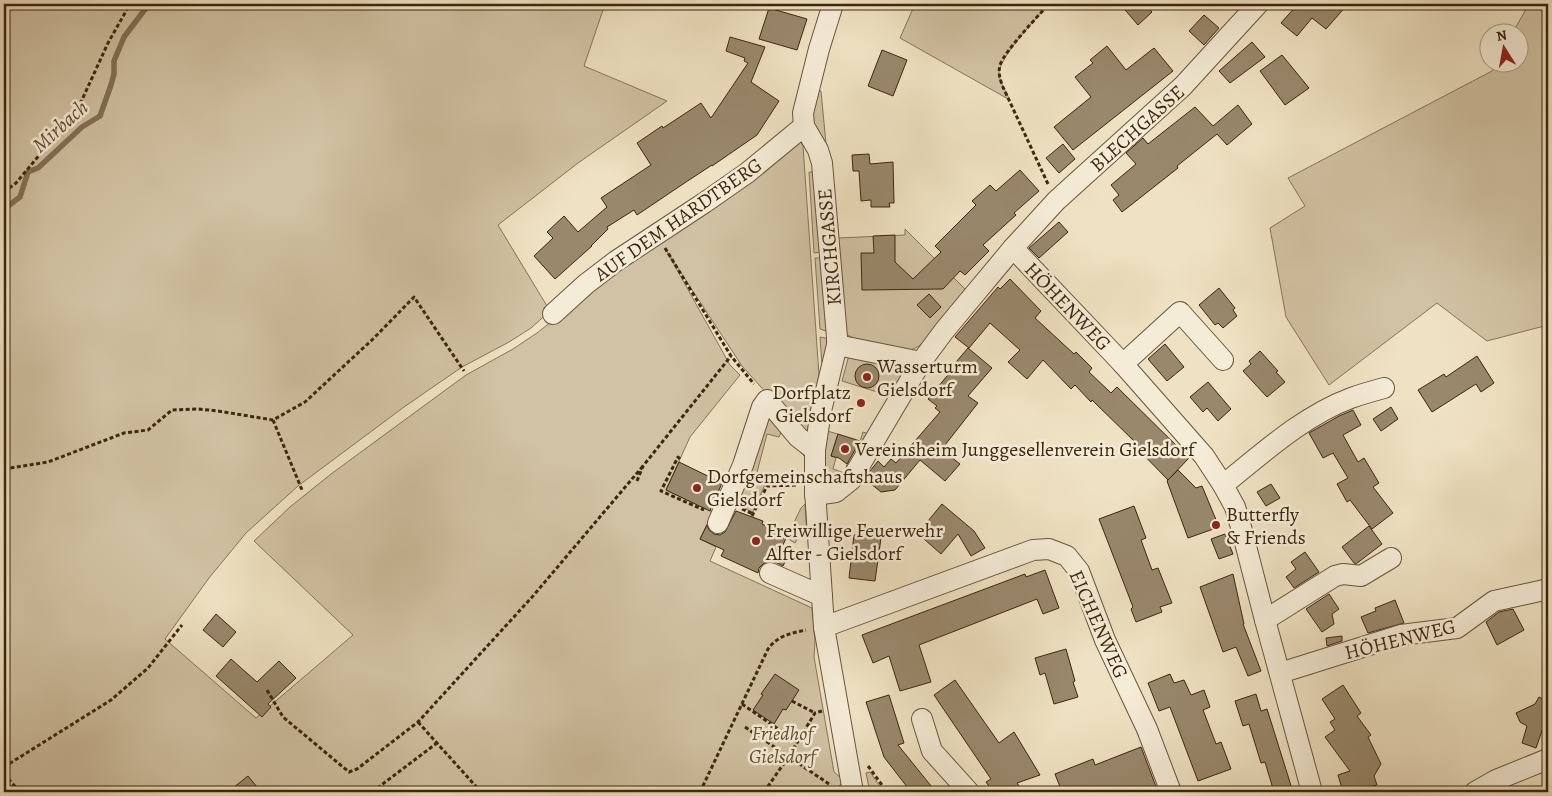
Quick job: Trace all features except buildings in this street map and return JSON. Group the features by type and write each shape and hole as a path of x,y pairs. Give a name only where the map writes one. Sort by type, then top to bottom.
{"street":[{"path":"804,126 803,113 819,49 834,4"},
{"name":"BLECHGASSE","path":"815,490 836,492 851,480 921,362 944,331 1013,248 1056,201 1183,86 1258,4"},
{"name":"AUF DEM HARDTBERG","path":"553,314 616,260 704,203 747,172 804,126"},
{"name":"KIRCHGASSE","path":"804,126 818,150 822,163 837,345 821,411 816,450 815,490 824,627 853,792"},
{"name":"HÖHENWEG","path":"1013,248 1123,364 1204,456 1235,507 1312,792"},
{"name":"HÖHENWEG","path":"1123,364 1180,312 1223,360"},
{"path":"837,345 921,362"},
{"path":"1223,486 1298,426 1351,398 1384,388"},
{"path":"719,521 744,465 762,406 767,400 798,437 816,450"},
{"name":"EICHENWEG","path":"824,627 1033,550 1049,549 1067,556 1079,572 1105,640 1147,729 1171,792"},
{"path":"1265,620 1335,576 1343,574 1361,576 1391,558"},
{"path":"770,573 822,596"},
{"name":"HÖHENWEG","path":"1280,674 1401,635 1457,628 1494,601 1544,590"},
{"path":"922,719 932,751 969,792"},
{"path":"1475,792 1496,780 1548,759"}],"path":[{"path":"4,192 16,183 37,159 81,102 108,44 130,4"},
{"path":"1049,4 1007,54 1001,64 999,73 1002,85 1056,201"},
{"path":"657,234 731,356 754,384"},
{"path":"4,470 48,462 124,433 148,430 172,410 198,409 273,420 305,402 414,297 464,371"},
{"path":"267,690 283,717 349,772 357,769 418,722 533,596 643,466 731,356"},
{"path":"273,420 302,490"},
{"path":"680,458 678,457 661,490 719,521"},
{"path":"637,481 643,466"},
{"path":"752,516 767,486 815,490"},
{"path":"4,767 111,700 148,668 182,625"},
{"path":"700,792 762,660 772,643 787,634 824,627"},
{"path":"792,701 815,713 839,708"},
{"path":"742,704 797,742"},
{"path":"764,792 815,713"},
{"path":"418,722 481,792"},
{"path":"745,727 829,784"},
{"path":"372,792 437,743"},
{"path":"4,774 20,792"}],"green space":[{"name":"Friedhof Gielsdorf","path":"4,4 605,4 584,66 667,101 578,163 498,225 550,311 531,328 462,367 404,407 298,486 246,533 209,578 165,639 256,718 353,635 254,541 290,507 331,474 466,375 513,349 537,333 621,267 800,141 803,146 819,375 806,437 742,366 666,250 730,365 740,375 690,437 666,490 715,513 709,520 700,539 716,547 710,561 812,608 815,641 814,657 834,772 841,778 842,783 833,792 4,792"},
{"path":"915,4 1049,4 1019,38 1000,67 999,74 1010,100 900,38"},
{"path":"1529,4 1548,4 1548,325 1487,341 1437,303 1329,385 1286,317 1270,228 1305,206 1288,178 1490,72 1530,72 1530,22 1519,22"},
{"path":"816,91 821,91 826,144 813,124 810,111"},
{"path":"809,172 815,172 822,252 814,253"},
{"path":"905,229 966,290 921,345 911,350 862,343 846,334 838,238 905,235"},
{"path":"815,258 823,258 829,332 820,329"},
{"path":"820,337 830,339 822,366"},
{"path":"849,355 900,367 902,376 890,396 842,381"},
{"path":"767,416 805,449 805,457 782,430 779,437 767,434 755,480 766,482 753,512 733,504"},
{"path":"827,431 838,434 831,456 836,458 833,469 844,473 848,462 853,463 863,432 871,435 850,472 835,482 829,479 824,468"},
{"path":"805,504 807,538 799,535 795,543 790,540 788,535 801,508"},
{"path":"870,772 884,792 870,792 866,773"}],"waterway":[{"name":"Mirbach","path":"4,209 20,197 28,172 38,168 82,127 100,116 114,74 114,61 124,37 149,4"}],"place":[{"name":"Wasserturm Gielsdorf","path":"867,377"},
{"name":"Dorfplatz Gielsdorf","path":"861,403"},
{"name":"Vereinsheim Junggesellenverein Gielsdorf","path":"845,449"},
{"name":"Dorfgemeinschaftshaus Gielsdorf","path":"697,488"},
{"name":"Butterfly & Friends","path":"1216,525"},
{"name":"Freiwillige Feuerwehr Alfter - Gielsdorf","path":"756,541"}]}
